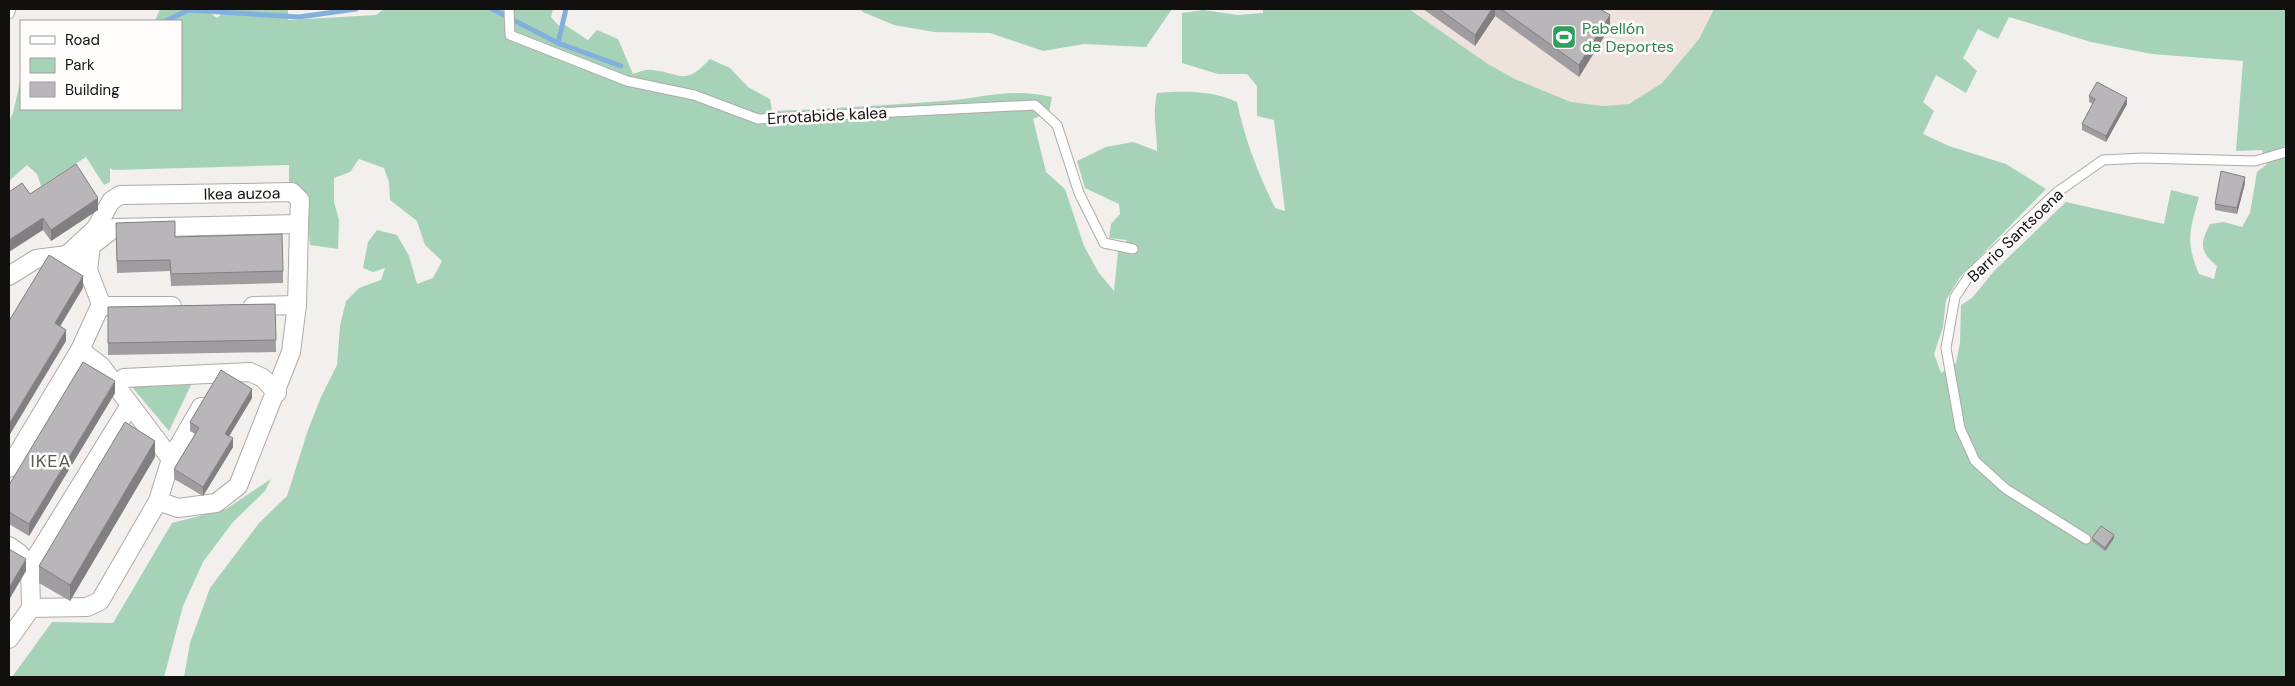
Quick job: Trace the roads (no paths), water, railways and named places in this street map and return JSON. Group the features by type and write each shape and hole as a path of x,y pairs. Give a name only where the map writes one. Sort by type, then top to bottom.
{"street":[{"name":"Ikea auzoa","path":"67,255 96,228 111,201 120,195 292,192 300,200 299,224 114,228 91,246 88,270"},
{"path":"158,502 178,508 216,503 238,486 277,392 291,352 298,305 299,224"},
{"path":"9,276 36,259 67,255 88,270 101,304 80,350 10,462"},
{"path":"238,306 298,305"},
{"path":"100,306 189,306"},
{"path":"80,350 101,366 171,459"},
{"path":"117,386 124,378 250,372 263,378 277,392"},
{"path":"31,608 87,607 100,601 158,502 171,459 212,389 212,373"},
{"path":"9,639 31,608 30,566 130,405"},
{"path":"9,546 20,553 30,566"}],"lane":[{"path":"9,14 11,9"},
{"name":"Errotabide kalea","path":"509,9 510,35 627,82 694,95 758,119 1035,105 1057,125 1079,193 1104,243 1133,249"},
{"name":"Barrio Santsoena","path":"2086,539 2006,489 1976,461 1960,428 1946,348 1955,297 1971,274 2056,193 2103,160 2143,158 2255,161 2286,152"}],"waterway":[{"path":"167,20 189,10 299,17 356,9"},
{"path":"492,9 558,43 621,66"},
{"path":"558,43 566,9"}],"place":[{"name":"Pabellón de Deportes","path":"1564,37"}],"district":[{"name":"IKEA","path":"51,461"}]}
